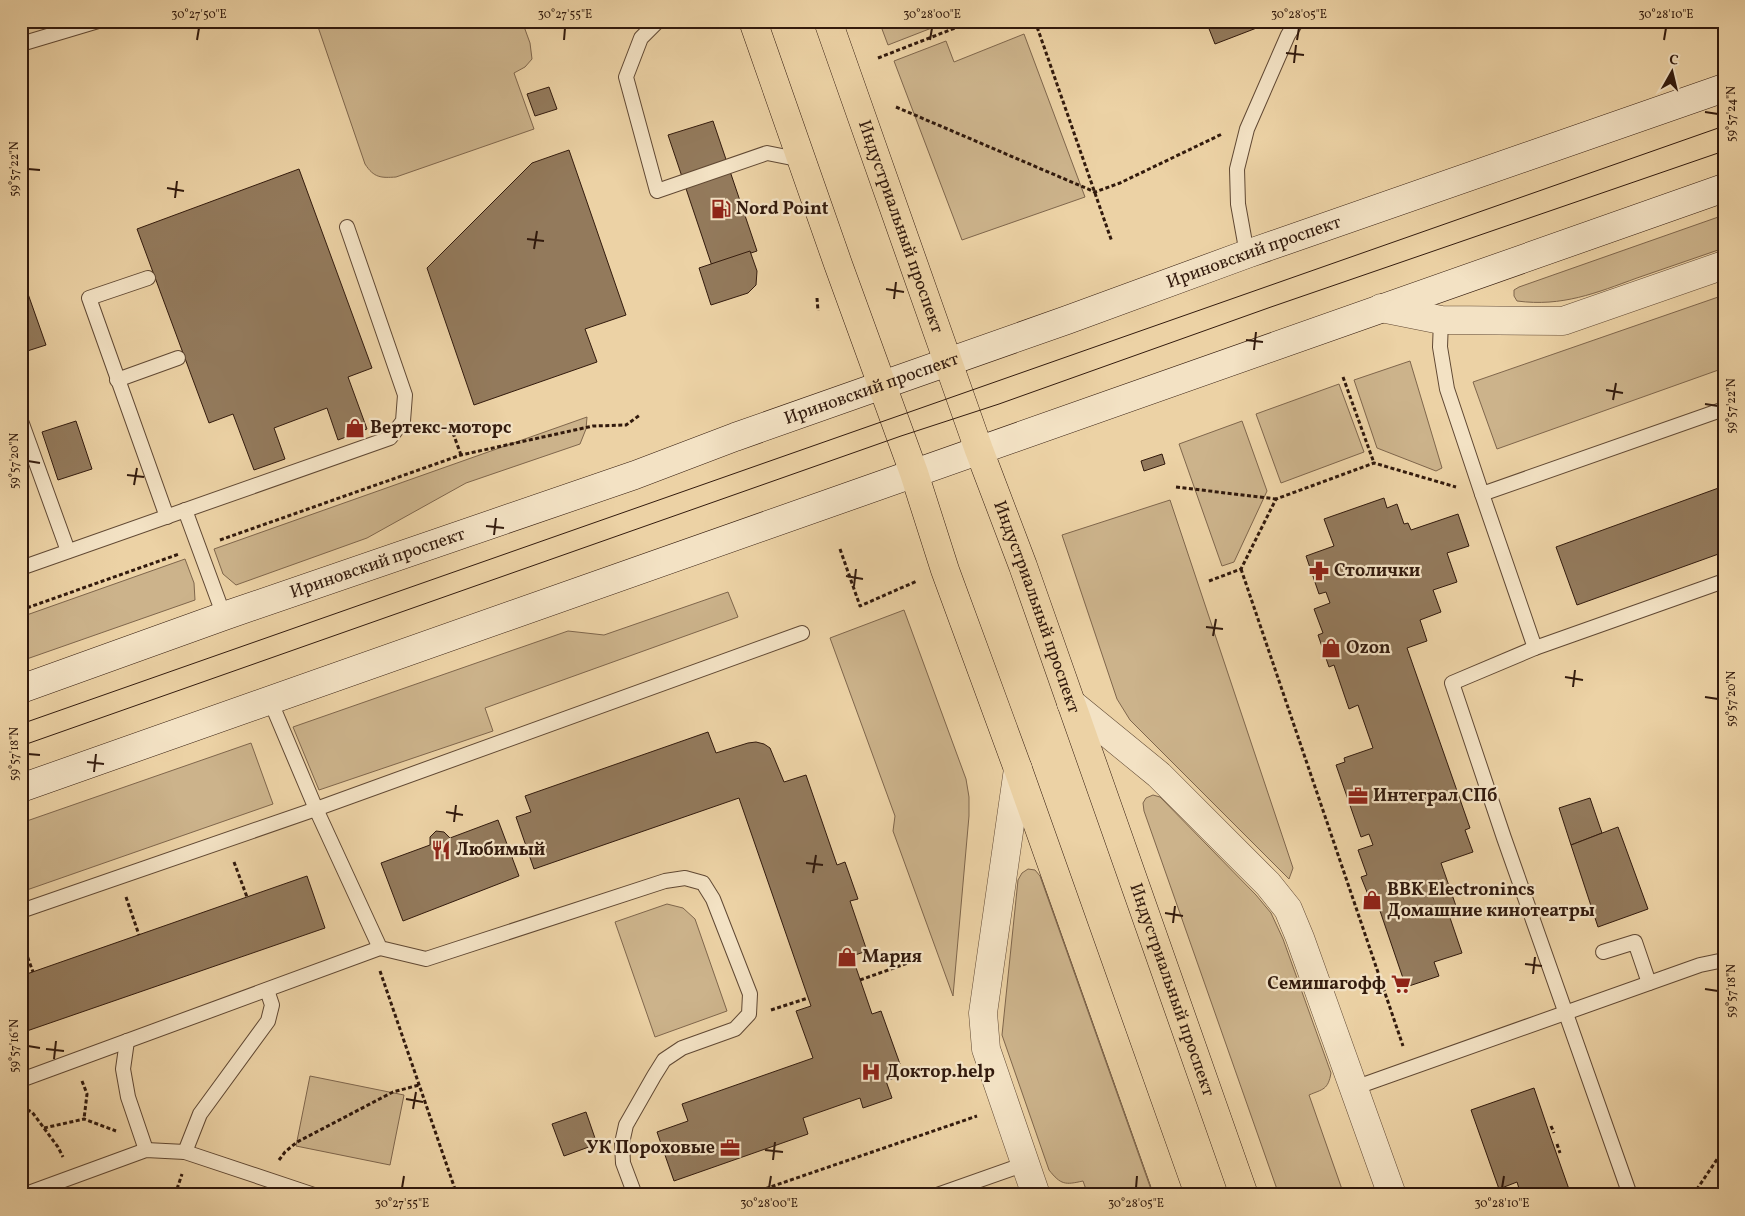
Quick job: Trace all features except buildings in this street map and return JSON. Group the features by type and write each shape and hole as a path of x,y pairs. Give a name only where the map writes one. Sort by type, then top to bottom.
{"main road":[{"path":"753,21 914,473 945,570 1018,768 1169,1195"},
{"name":"Индустриальный проспект","path":"828,21 1244,1195"},
{"name":"Ириновский проспект","path":"21,689 224,616 635,475 735,437 1247,254 1724,88"},
{"path":"21,788 1724,188"},
{"path":"1381,308 1441,320 1563,321 1724,265"},
{"path":"1071,703 1159,775 1268,884 1288,909 1392,1195"},
{"path":"1018,768 983,1013 986,1049 1036,1195"}],"lane":[{"path":"21,44 98,21"},
{"path":"658,21 641,38 626,77 657,191 767,153 802,160"},
{"path":"1247,254 1238,204 1237,168 1247,129 1288,34 1297,21"},
{"path":"21,568 390,438 403,421 405,395 348,227"},
{"path":"148,278 89,298 167,517"},
{"path":"1441,320 1440,347 1447,389 1535,648"},
{"path":"117,380 178,358"},
{"path":"1482,494 1724,409"},
{"path":"21,421 68,551"},
{"path":"185,510 224,616"},
{"path":"1630,1195 1452,683 1535,648 1724,581"},
{"path":"21,911 316,809 802,633"},
{"path":"270,700 316,809 380,948"},
{"path":"21,1080 380,948 426,958 665,881 684,878 703,883 713,899 750,994 749,1014 735,1029 682,1048 664,1060 626,1125 622,1142 623,1163 635,1195"},
{"path":"1603,952 1635,942 1649,983"},
{"path":"1354,1088 1700,965 1724,960"},
{"path":"185,1152 200,1114 268,1021 272,1005 267,990"},
{"path":"127,1041 123,1069 128,1097 146,1150"},
{"path":"23,1195 146,1150 185,1152 314,1195"},
{"path":"937,1195 1025,1164"}],"path":[{"path":"878,58 973,21"},
{"path":"1034,21 1112,242"},
{"path":"896,107 1095,192 1120,183 1218,135 1247,129"},
{"path":"1343,377 1374,462"},
{"path":"21,610 461,455 593,426 626,425 640,415"},
{"path":"453,433 461,455"},
{"path":"1176,487 1276,499 1374,462 1482,494"},
{"path":"1209,581 1241,569 1276,499"},
{"path":"840,549 860,606 917,581"},
{"path":"1241,569 1411,1068"},
{"path":"227,840 247,896"},
{"path":"119,877 139,934"},
{"path":"21,939 33,972"},
{"path":"380,948 379,968 457,1195"},
{"path":"860,980 922,958"},
{"path":"749,1014 766,1012 808,998"},
{"path":"297,1142 393,1092 419,1084"},
{"path":"84,1119 87,1094"},
{"path":"21,1107 32,1112 58,1148"},
{"path":"747,1195 977,1116"},
{"path":"44,1128 84,1119 109,1130"},
{"path":"1551,1126 1554,1133"},
{"path":"1557,1144 1560,1153"},
{"path":"1694,1195 1724,1149"}],"shaded area":[{"path":"316,21 522,21 530,43 532,59 525,67 514,73 534,129 396,177 375,175 365,164"},
{"path":"879,21 941,21 942,24 888,45"},
{"path":"1024,34 1085,197 962,240 894,61 946,41 954,62"},
{"path":"1724,215 1724,248 1607,289 1578,297 1549,302 1533,302 1517,301 1514,296 1514,290 1519,287"},
{"path":"1724,295 1724,368 1497,449 1473,382"},
{"path":"1410,361 1442,468 1436,471 1377,448 1354,380"},
{"path":"1339,384 1364,452 1281,483 1256,414"},
{"path":"587,417 586,429 580,444 466,483 367,538 236,585 223,574 214,549"},
{"path":"1242,421 1267,491 1234,562 1222,566 1179,444"},
{"path":"1170,500 1293,868 1289,879 1130,720 1117,699 1062,535"},
{"path":"185,559 194,583 195,600 21,661 21,617"},
{"path":"728,592 738,617 485,708 493,731 319,790 293,727 568,631 604,635"},
{"path":"904,610 966,779 969,797 969,816 953,996 893,831 895,816 830,638"},
{"path":"251,743 273,804 21,892 21,823"},
{"path":"1153,795 1160,797 1256,895 1271,913 1283,939 1331,1073 1326,1086 1309,1095 1344,1195 1279,1195 1144,811 1143,803 1146,798"},
{"path":"1028,869 1035,870 1040,876 1153,1195 1088,1195 1083,1181 1064,1183 1057,1179 1049,1170 1002,1035 1018,880 1022,873"},
{"path":"667,904 683,908 695,919 727,1011 655,1037 615,922"},
{"path":"310,1076 404,1095 390,1165 296,1146"}],"tram line":[{"path":"21,724 1724,126"},
{"path":"21,746 901,436 999,404 1271,307 1724,151"}],"place":[{"name":"Nord Point","path":"721,209"},
{"name":"Вертекс-моторс","path":"355,428"},
{"name":"Столички","path":"1319,571"},
{"name":"Ozon","path":"1331,648"},
{"name":"Интеграл СПб","path":"1358,796"},
{"name":"Любимый","path":"441,850"},
{"name":"BBK Electronincs Домашние кинотеатры","path":"1372,900"},
{"name":"Мария","path":"847,957"},
{"name":"Семишагофф","path":"1401,984"},
{"name":"Доктор.help","path":"871,1072"},
{"name":"УК Пороховые","path":"730,1148"}]}
